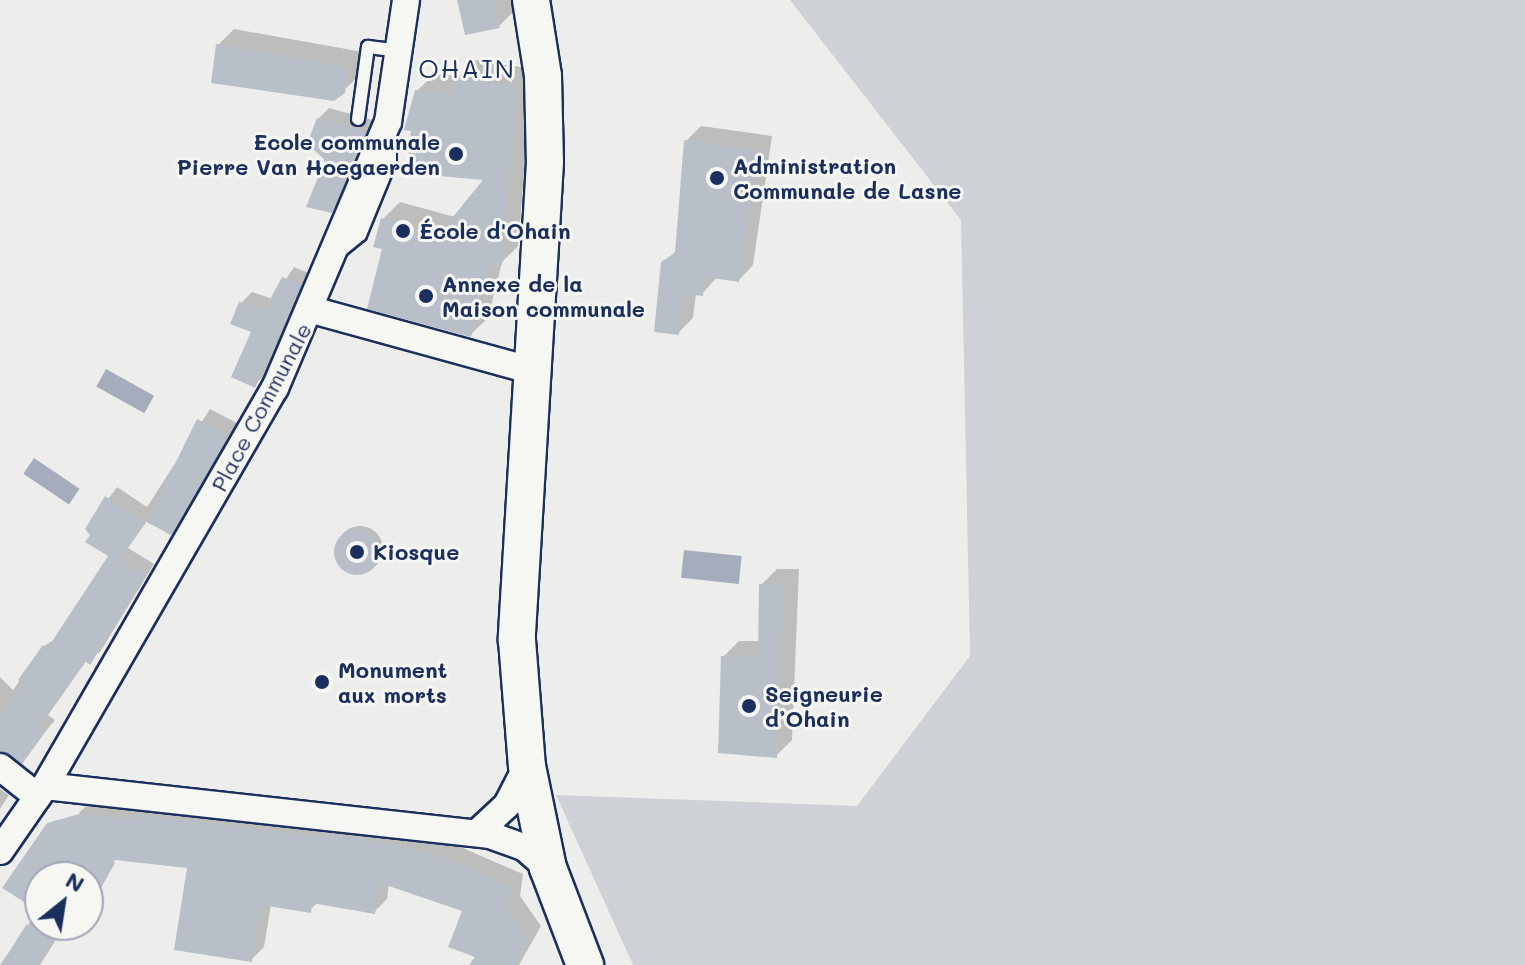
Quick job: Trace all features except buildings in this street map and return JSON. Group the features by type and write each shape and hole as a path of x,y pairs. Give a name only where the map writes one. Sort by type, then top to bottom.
{"main road":[{"path":"531,0 545,119 534,371 517,640 527,766 548,868 585,965"}],"street":[{"name":"Place Communale","path":"0,851 42,792 251,432 312,310 388,122 401,51 406,0"},
{"path":"312,310 534,371"},
{"path":"477,833 507,805 527,766"},
{"path":"0,767 42,792 477,833 517,844 548,868"}],"lane":[{"path":"358,119 368,47 401,51"}],"shaded area":[{"path":"790,0 1525,0 1525,965 633,965 556,795 857,806 970,656 961,220"}],"water":[{"path":"106,369 154,396 144,413 96,386"},
{"path":"34,458 80,489 69,505 23,474"},
{"path":"684,550 742,556 739,584 681,578"}],"place":[{"name":"Ecole communale Pierre Van Hoegaerden","path":"456,154"},
{"name":"Administration Communale de Lasne","path":"717,178"},
{"name":"École d'Ohain","path":"403,231"},
{"name":"Annexe de la Maison communale","path":"426,296"},
{"name":"Kiosque","path":"357,552"},
{"name":"Monument aux morts","path":"322,682"},
{"name":"Seigneurie d’Ohain","path":"749,706"}],"district":[{"name":"OHAIN","path":"467,69"}]}
